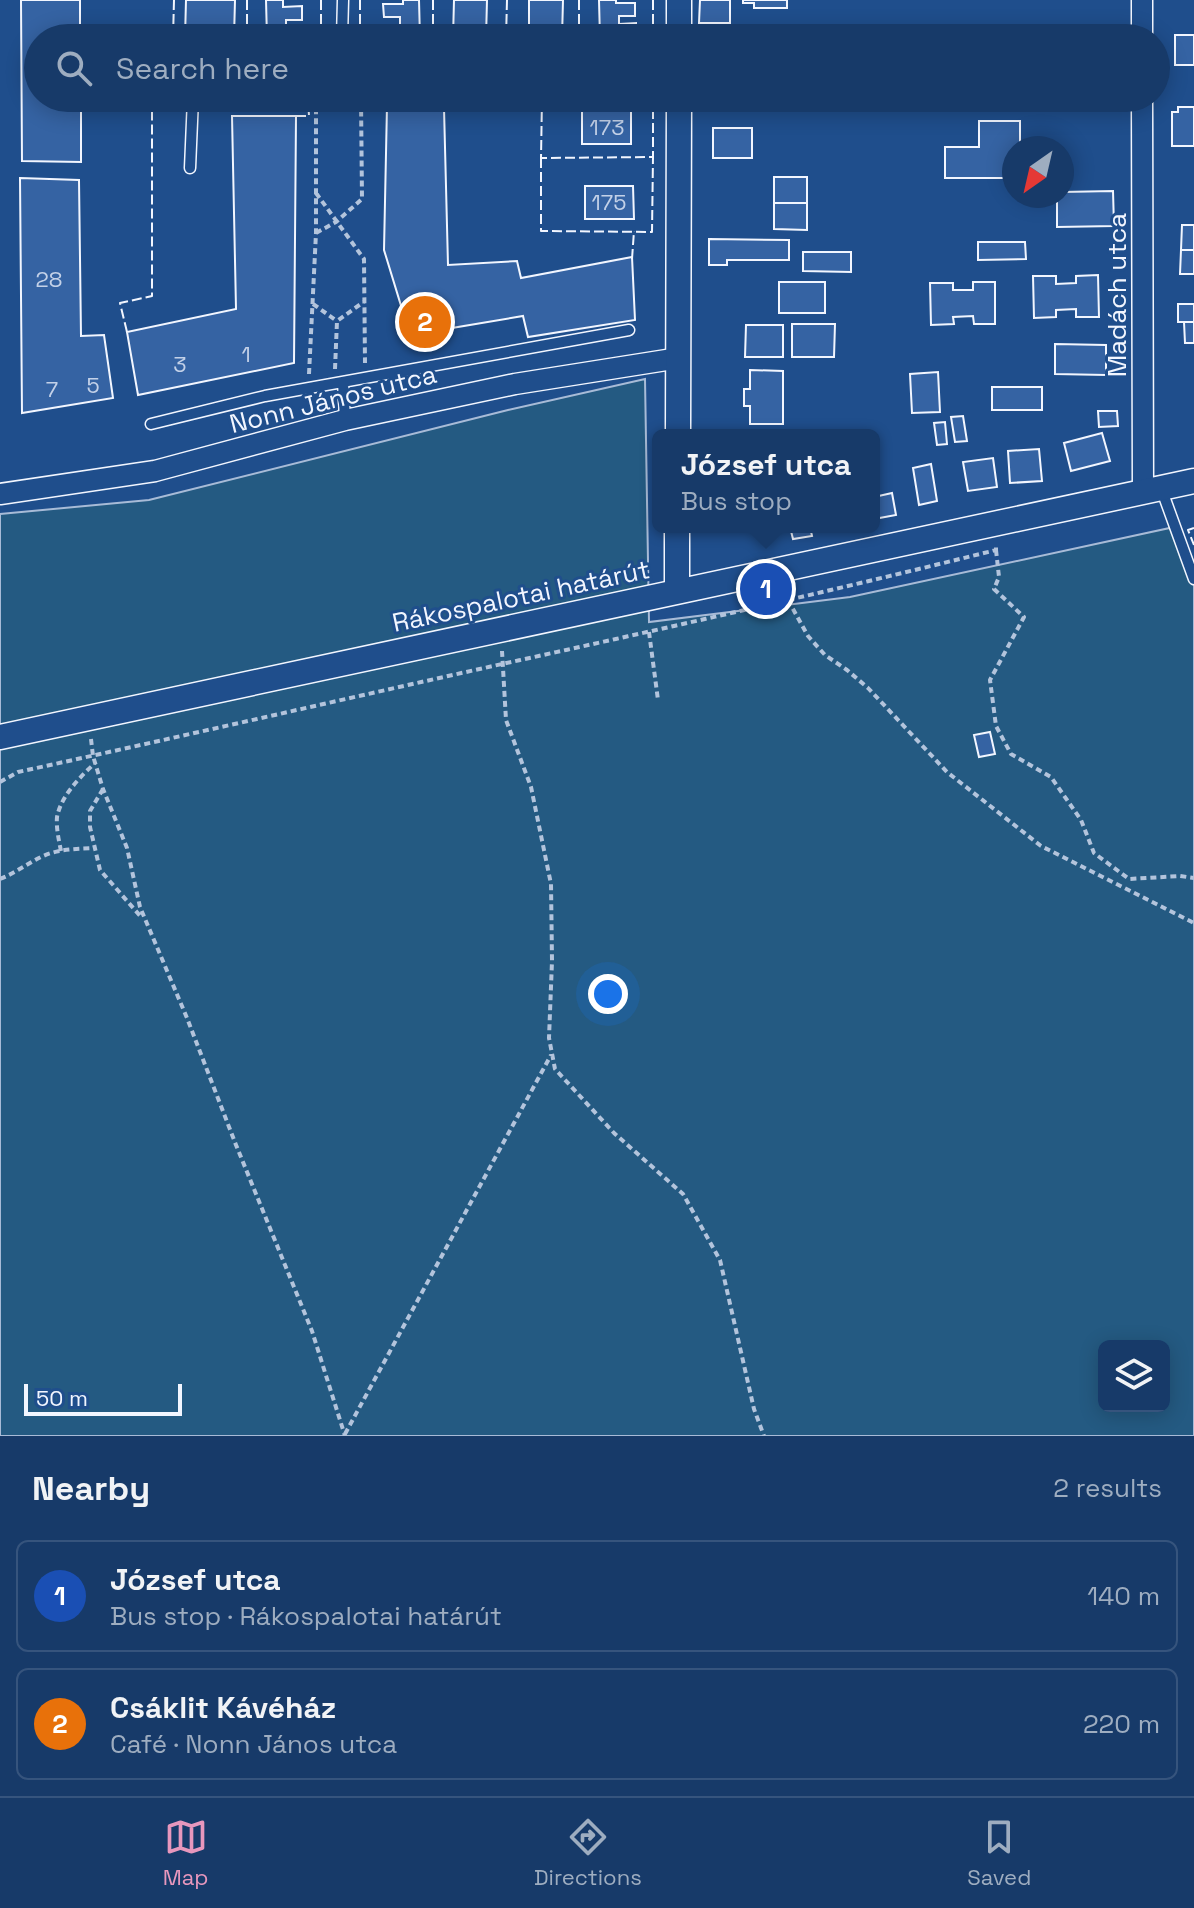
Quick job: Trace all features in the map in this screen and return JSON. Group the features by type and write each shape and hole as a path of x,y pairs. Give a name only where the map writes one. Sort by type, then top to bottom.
{"street":[{"path":"679,0 679,24"},
{"path":"1142,0 1142,24"},
{"path":"678,429 679,112"},
{"name":"Madách utca","path":"1142,112 1152,490"},
{"name":"Nonn János utca","path":"0,494 155,471 345,420 515,384 679,358"},
{"name":"Rákospalotai határút","path":"0,737 1194,481"},
{"path":"677,533 677,591"}],"lane":[{"path":"342,24 343,0"},
{"path":"190,168 192,112"},
{"path":"151,424 265,396 629,330"},
{"path":"339,383 345,420"},
{"path":"1152,490 1194,579"}],"path":[{"path":"309,388 316,233 316,112"},
{"path":"316,233 336,222 362,199 361,112"},
{"path":"316,193 364,259 366,378"},
{"path":"337,321 365,301"},
{"path":"313,304 337,321"},
{"path":"337,321 339,383"},
{"path":"998,523 996,550 999,577 994,589 1024,617 990,680 996,726 1011,754 1051,777 1081,820 1094,853 1129,879 1194,878"},
{"path":"0,782 18,772 649,632 996,550"},
{"path":"788,600 808,636 825,655 868,688 947,772 1041,846 1194,923"},
{"path":"499,629 506,720 531,787 551,884 549,1038 555,1069 614,1133 683,1194 720,1260 754,1409 764,1436"},
{"path":"649,632 658,700"},
{"path":"88,717 93,756 127,848 140,907 312,1331 344,1435"},
{"path":"61,851 57,818 63,800 95,763"},
{"path":"103,789 90,811 90,827 100,870 146,923"},
{"path":"0,879 43,856 94,848"},
{"path":"344,1435 552,1054"}],"shaded area":[{"path":"645,379 649,622 850,597 1179,526 1194,564 1194,1436 0,1436 0,514 149,500"}],"building":[{"path":"21,0 80,0 80,24 24,24 24,112 81,112 81,162 22,161"},
{"path":"186,0 235,0 234,24 185,24"},
{"path":"266,0 283,0 283,7 302,6 302,20 267,24"},
{"path":"403,0 419,0 420,24 400,24 400,17 384,17 383,4 403,4"},
{"path":"454,0 487,0 486,24 453,24"},
{"path":"529,0 563,0 562,24 529,24"},
{"path":"599,0 635,3 635,16 619,16 619,24 600,24"},
{"path":"700,0 730,0 730,23 699,23"},
{"path":"743,0 787,0 787,8 754,8 754,3 743,3"},
{"path":"1175,35 1194,35 1194,65 1175,65"},
{"path":"1178,107 1194,107 1194,146 1172,146 1172,112 1178,112"},
{"path":"387,112 444,112 448,265 517,261 521,278 632,257 635,320 528,337 523,316 410,335 384,250"},
{"path":"582,112 631,112 631,144 582,144"},
{"path":"232,116 296,116 294,363 138,395 127,332 236,309"},
{"path":"979,121 1020,121 1020,136 1002,136 1002,178 945,178 945,147 979,147"},
{"path":"713,128 752,128 752,158 713,158"},
{"path":"774,177 807,177 807,203 774,203"},
{"path":"20,178 79,180 81,336 104,335 113,398 22,413"},
{"path":"585,186 633,186 634,219 585,219"},
{"path":"1113,191 1114,226 1057,227 1057,208 1074,208 1074,192"},
{"path":"774,203 807,203 807,230 774,229"},
{"path":"1182,225 1194,225 1194,250 1181,250"},
{"path":"709,239 789,240 789,260 727,260 727,265 709,265"},
{"path":"978,242 1025,242 1026,259 978,260"},
{"path":"1181,250 1194,250 1194,274 1180,274"},
{"path":"803,252 851,252 851,272 803,271"},
{"path":"1098,275 1099,317 1076,317 1076,309 1056,310 1056,317 1034,318 1033,276 1056,276 1056,284 1076,283 1076,276"},
{"path":"779,282 825,282 825,313 779,313"},
{"path":"973,282 995,282 995,324 974,324 973,316 953,317 954,324 931,325 930,283 953,283 953,290 973,290"},
{"path":"1178,304 1194,304 1194,322 1178,322"},
{"path":"1184,322 1194,322 1194,343 1185,343"},
{"path":"792,324 835,324 834,357 792,357"},
{"path":"746,325 783,325 783,357 745,357"},
{"path":"1055,344 1106,345 1106,375 1055,374"},
{"path":"750,370 783,371 783,424 750,424 750,406 744,406 744,389 750,389"},
{"path":"938,372 940,412 912,413 910,374"},
{"path":"992,387 1042,387 1042,410 992,410"},
{"path":"1098,411 1117,411 1118,426 1099,427"},
{"path":"963,416 967,441 955,442 951,417"},
{"path":"945,422 947,444 937,445 934,423"},
{"path":"1102,433 1110,461 1071,471 1064,443"},
{"path":"1039,449 1042,481 1010,483 1008,451"},
{"path":"993,458 997,487 968,491 963,462"},
{"path":"931,464 937,501 919,505 913,468"},
{"path":"892,493 896,515 880,518 880,496"},
{"path":"792,533 811,533 812,536 793,539"},
{"path":"990,732 995,754 979,757 974,735"}],"fence":[{"path":"173,24 174,0"},
{"path":"247,0 247,24"},
{"path":"321,0 321,24"},
{"path":"360,0 360,24"},
{"path":"433,0 433,24"},
{"path":"506,24 507,0"},
{"path":"579,0 579,24"},
{"path":"653,0 653,24"},
{"path":"127,332 120,303 152,296 152,112"},
{"path":"296,116 309,116 309,112"},
{"path":"542,112 541,158 653,157 653,112"},
{"path":"541,158 541,231 652,232 653,157"},
{"path":"632,259 634,231"},
{"path":"1194,528 1188,530 1194,545"}],"place":[{"name":"Csáklit Kávéház","path":"425,322"},
{"name":"József utca","path":"766,589"}]}
